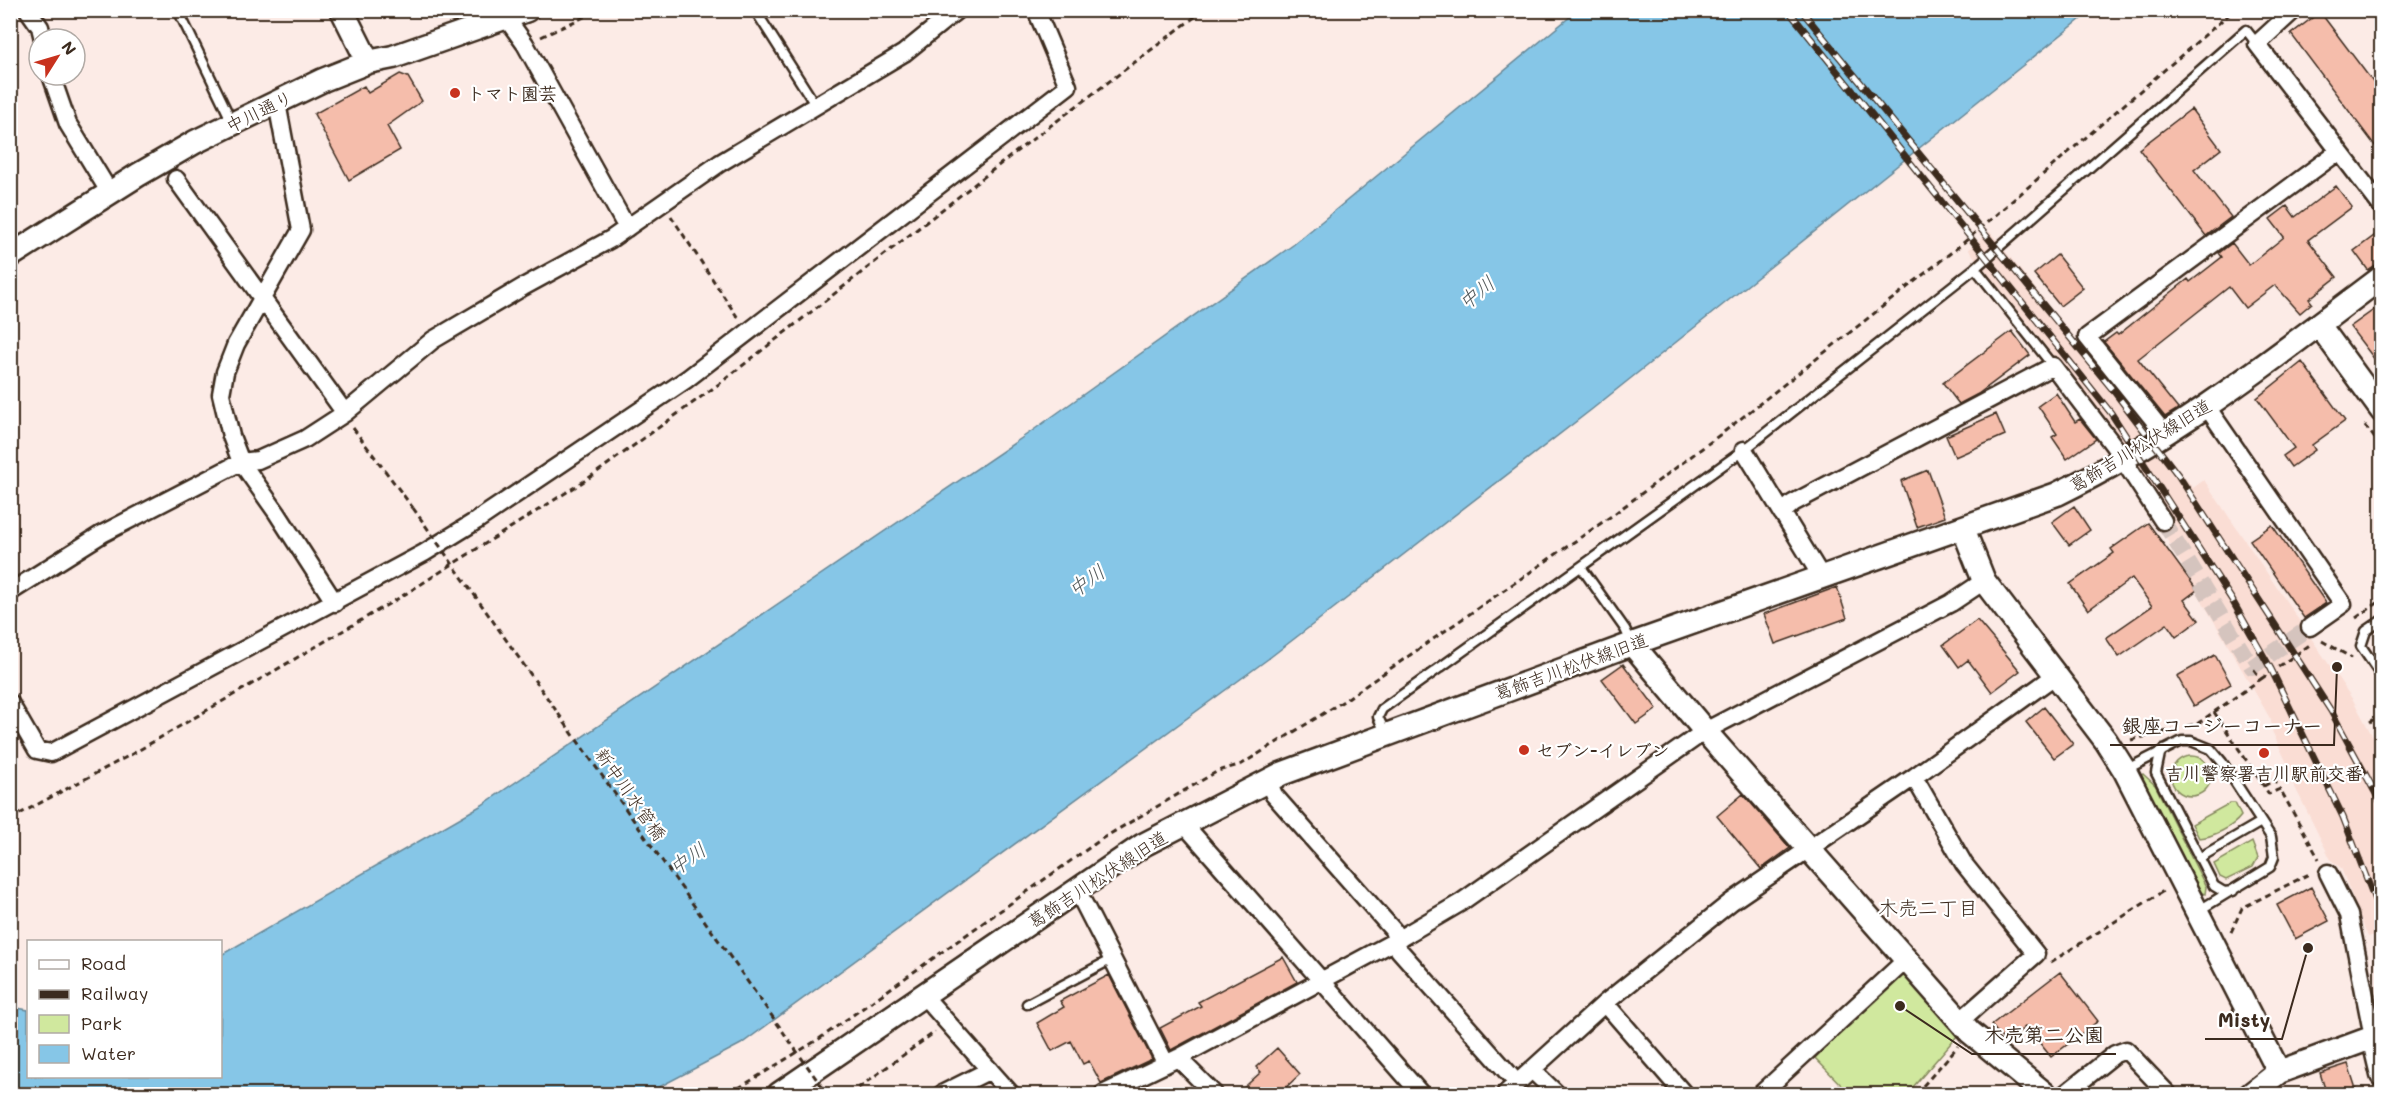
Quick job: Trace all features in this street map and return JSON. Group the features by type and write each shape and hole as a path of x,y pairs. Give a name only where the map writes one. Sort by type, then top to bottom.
{"street":[{"path":"28,10 40,27"},
{"path":"342,10 368,62"},
{"name":"中川通り","path":"10,256 186,147 277,103 368,62 393,57 507,20 528,10"},
{"path":"10,592 102,534 241,462 258,459 348,419 433,340 627,228 720,164 904,53 957,10"},
{"path":"10,704 37,750 51,753 334,603 476,521 687,379 1068,86 1036,10"},
{"path":"2294,10 2257,44 2382,207"},
{"path":"507,20 525,44 627,228"},
{"path":"55,87 68,124 110,193"},
{"path":"277,103 301,230 236,344 225,372 221,394 231,436 241,462 277,513 334,603"},
{"path":"2165,434 2087,337 2339,151"},
{"path":"176,179 348,419"},
{"name":"葛飾吉川松伏線旧道","path":"779,1095 1143,845 1268,781 1387,734 1632,644 2057,494 2123,459 2207,407 2382,278"},
{"path":"2319,325 2382,411"},
{"path":"1782,513 1793,503 2053,366 2123,459 2163,521"},
{"path":"2207,407 2343,604 2310,627"},
{"path":"1744,450 1821,576"},
{"path":"1963,528 1984,581 2106,741 2125,771 2279,1072"},
{"path":"1103,1095 1322,982 1460,903 1705,731 1951,603 1984,581"},
{"path":"1632,644 1705,731 1965,1026 2045,1095"},
{"path":"1268,781 1274,795 1393,930 1399,950 1511,1089 1605,1003 1731,902 1914,777 2056,675"},
{"path":"1914,777 1964,864 2036,954 1965,1026"},
{"path":"1184,824 1421,1095"},
{"path":"2326,870 2349,915 2378,1036 2382,1075"},
{"path":"1077,890 1112,959 1172,1061 1214,1095"},
{"path":"1761,1095 1906,960"},
{"path":"922,995 1011,1095"},
{"path":"1605,1003 1684,1095"},
{"path":"2251,1095 2279,1072 2378,1036"},
{"path":"2066,1095 2115,1054 2126,1050 2168,1095"},
{"path":"942,1095 990,1070"},
{"path":"1532,1070 1557,1095"}],"lane":[{"path":"178,10 233,124"},
{"path":"755,10 816,106"},
{"path":"1387,734 1378,717 1382,709 1744,450 1975,267 2247,30 2257,44"},
{"path":"1975,267 2053,366"},
{"path":"1581,567 1625,629 1632,644"},
{"path":"2382,620 2366,631 2361,646 2382,677"},
{"path":"2125,771 2182,741 2191,741 2211,750 2222,762 2275,848 2270,867 2198,912"},
{"path":"2165,748 2160,754 2157,773 2199,858 2218,890 2233,891"},
{"path":"2199,858 2261,822"},
{"path":"1027,1004 1112,959"}],"path":[{"path":"525,44 599,10"},
{"path":"1155,47 1204,10"},
{"path":"729,1095 819,1039 1103,838 1218,771 1242,764 1342,702 1517,583 1725,431 1962,244 2234,10"},
{"path":"662,204 748,332"},
{"name":"新中川水管橋","path":"348,419 827,1095"},
{"path":"2347,624 2382,600"},
{"path":"10,819 134,753 346,628"},
{"path":"2186,727 2197,724 2319,639 2352,658"},
{"path":"2253,667 2260,679"},
{"path":"2214,712 2269,794 2280,789"},
{"path":"2370,723 2382,714"},
{"path":"2131,740 2175,729"},
{"path":"2229,937 2242,908 2326,870 2274,780 2264,786"},
{"path":"2049,963 2166,889"},
{"path":"1916,1095 1965,1026"},
{"path":"850,1095 919,1044"}],"shaded area":[{"path":"1990,232 2193,488 2204,480 2353,700 2381,752 2381,942 2378,934 2368,937 2341,868 2331,860 2290,777 2292,774 2272,731 2271,720 2081,391 1968,249"}],"green space":[{"path":"2191,756 2205,762 2211,776 2205,790 2191,796 2177,790 2171,776 2177,762"},
{"path":"2143,774 2155,785 2206,887 2205,894 2199,892 2140,781 2140,776"},
{"path":"2230,803 2235,803 2241,816 2222,831 2199,838 2192,824"},
{"path":"2252,842 2258,858 2253,867 2226,880 2220,877 2214,864"},
{"path":"1898,975 1908,976 1957,1036 1907,1094 1845,1094 1847,1091 1815,1058"}],"water":[{"name":"中川","path":"1577,11 2091,11 1591,410 1268,659 741,1044 646,1094 11,1094 11,1007 27,1010 27,1078 222,1078 222,954 482,805 1032,431 1293,245"}],"building":[{"path":"2320,12 2382,94 2382,155 2291,34"},
{"path":"400,74 408,77 422,101 387,126 400,150 349,180 314,114 364,86 368,93"},
{"path":"2191,109 2221,149 2194,170 2231,217 2206,236 2139,149"},
{"path":"2336,186 2352,207 2308,240 2337,277 2309,299 2312,303 2300,313 2275,285 2245,308 2229,287 2138,359 2178,409 2165,417 2104,342 2116,333 2118,335 2188,279 2190,282 2222,257 2219,253 2232,243 2249,265 2284,237 2270,219 2287,206 2295,217"},
{"path":"2382,230 2382,261 2368,270 2354,251"},
{"path":"2057,255 2083,288 2060,306 2034,274"},
{"path":"2375,309 2382,318 2382,369 2350,327"},
{"path":"2012,331 2030,355 1978,394 1959,404 1943,383"},
{"path":"2302,362 2345,421 2312,445 2315,450 2291,467 2283,456 2294,448 2257,398"},
{"path":"2056,393 2075,422 2080,419 2096,439 2067,459 2052,437 2057,434 2038,406"},
{"path":"1996,414 2005,435 1955,457 1946,436"},
{"path":"1928,470 1945,517 1917,527 1901,481"},
{"path":"2074,506 2090,530 2069,545 2052,522"},
{"path":"2148,523 2197,590 2184,600 2199,620 2176,637 2167,624 2119,657 2106,638 2152,606 2132,578 2088,610 2070,584 2114,553 2111,549"},
{"path":"2272,525 2326,603 2304,618 2250,540"},
{"path":"1837,587 1847,618 1775,644 1764,614"},
{"path":"1977,620 2020,671 1992,692 1968,660 1959,667 1943,645"},
{"path":"2215,655 2231,684 2194,706 2177,676"},
{"path":"1623,664 1657,709 1636,724 1602,679"},
{"path":"2044,707 2073,744 2054,758 2026,722"},
{"path":"1743,794 1790,848 1761,869 1717,816"},
{"path":"2311,887 2329,921 2295,939 2277,905"},
{"path":"1283,957 1297,982 1171,1050 1160,1028 1201,1006 1198,1002"},
{"path":"2060,972 2098,1021 2051,1057 2026,1026 2006,1043 1991,1025"},
{"path":"1109,975 1152,1059 1101,1083 1089,1061 1083,1064 1071,1041 1052,1051 1037,1023 1064,1007 1060,1001"},
{"path":"1277,1048 1300,1074 1278,1095 1236,1095 1261,1072 1256,1067"},
{"path":"2348,1064 2358,1095 2327,1095 2320,1073"}],"tunnel":[{"path":"2163,521 2252,667 2310,627"}],"railway":[{"path":"1788,10 2111,413 2232,600 2271,669 2343,817 2382,918"},
{"path":"1801,10 2113,390 2178,475 2331,711 2382,805"}],"place":[{"name":"トマト園芸","path":"455,93"},
{"name":"銀座コージーコーナー","path":"2337,667"},
{"name":"セブン-イレブン","path":"1524,750"},
{"name":"吉川警察署吉川駅前交番","path":"2264,753"},
{"name":"Misty","path":"2308,948"},
{"name":"木売第二公園","path":"1900,1006"}],"district":[{"name":"木売二丁目","path":"1928,907"}]}
